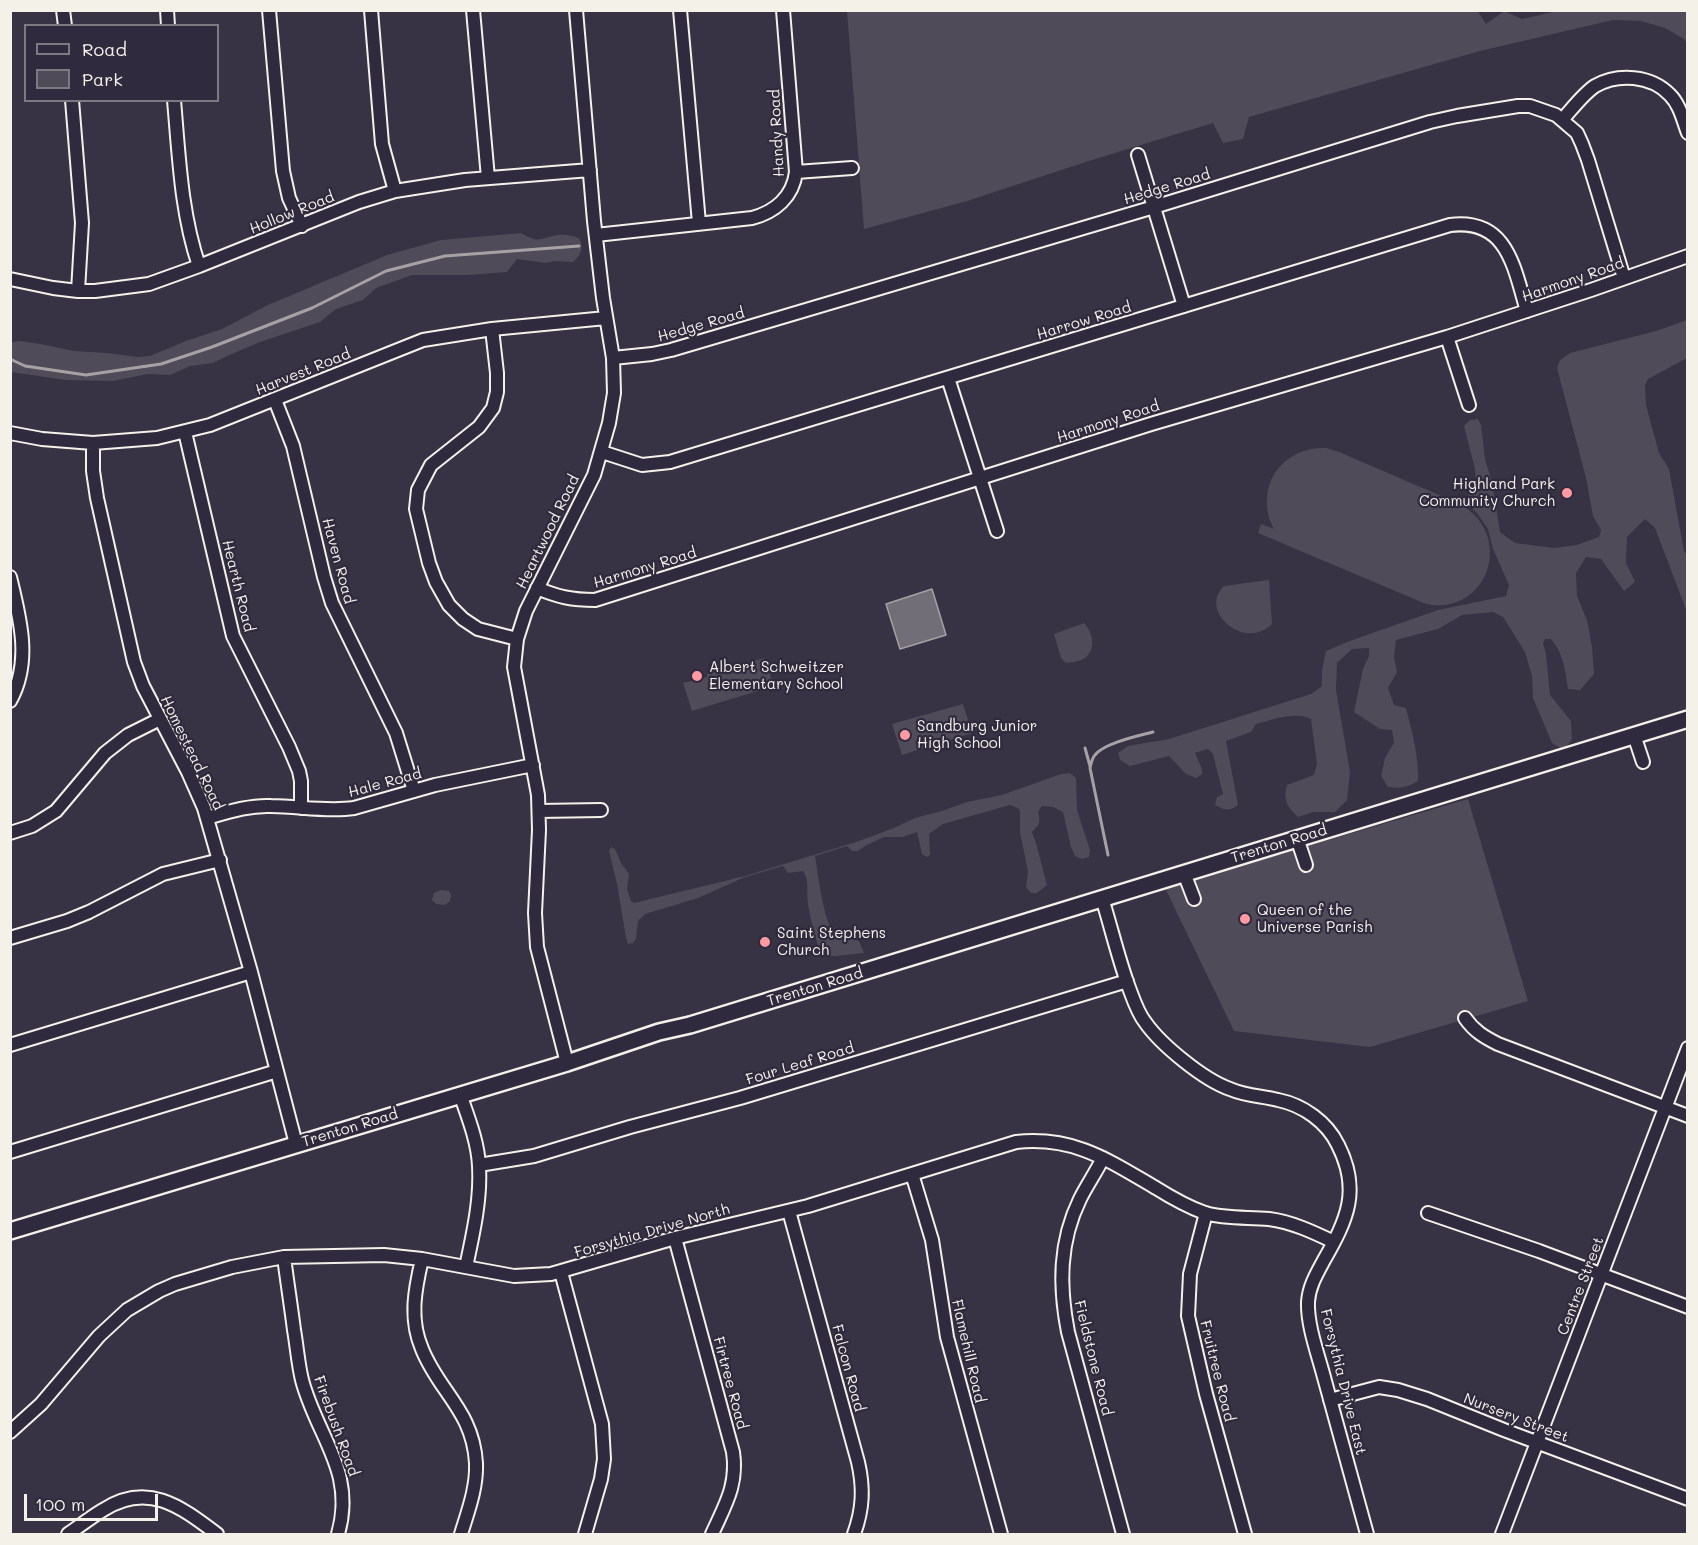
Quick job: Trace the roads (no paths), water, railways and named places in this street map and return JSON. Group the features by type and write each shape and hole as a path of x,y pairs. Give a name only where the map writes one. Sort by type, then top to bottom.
{"main road":[{"name":"Trenton Road","path":"10,1232 1688,719"}],"street":[{"path":"269,10 283,171 289,198 302,225"},
{"path":"371,10 382,144 394,192"},
{"path":"473,10 488,178"},
{"name":"Heartwood Road","path":"567,1063 537,947 535,913 539,811 533,765 514,667 516,639 526,611 585,495 602,452 614,393 613,357 596,235 576,10"},
{"path":"681,10 699,224"},
{"name":"Handy Road","path":"596,235 752,218 772,211 790,193 794,186 796,172 783,10"},
{"path":"1562,120 1595,87 1614,79 1635,78 1654,84 1670,94 1680,110 1688,133"},
{"path":"72,102 82,223 78,291"},
{"path":"174,102 186,216 191,243 200,266"},
{"name":"Hedge Road","path":"613,357 672,350 1154,207 1430,122 1510,107 1530,106 1546,110 1556,115 1577,134 1588,160 1624,278"},
{"path":"1138,155 1184,306"},
{"path":"796,172 852,168"},
{"name":"Hollow Road","path":"10,279 78,291 150,284 359,202 394,192 488,178 590,170"},
{"name":"Harrow Road","path":"602,452 642,465 662,464 1426,231 1461,224 1482,228 1501,242 1513,264 1527,311"},
{"name":"Harmony Road","path":"537,588 562,597 595,600 1173,417 1447,337 1688,256"},
{"name":"Harvest Road","path":"10,433 42,439 93,443 145,439 185,432 275,400 416,342 492,329 606,318"},
{"path":"492,329 497,373 497,392 493,408 479,427 431,465 418,490 416,509 429,563 436,582 449,605 463,619 478,629 516,639"},
{"path":"1447,337 1469,405"},
{"path":"948,378 997,531"},
{"name":"Haven Road","path":"275,400 293,446 332,603 396,733 414,791"},
{"name":"Hearth Road","path":"185,432 233,636 299,771 301,808"},
{"name":"Homestead Road","path":"93,443 93,471 97,498 134,662 143,686 188,772 207,818 251,972 296,1144"},
{"path":"10,577 18,610 23,652 21,676 10,701"},
{"path":"10,832 32,826 56,811 105,753 128,735 160,719"},
{"path":"1634,735 1643,762"},
{"name":"Hale Road","path":"207,818 250,807 269,805 342,810 435,785 533,765"},
{"path":"539,811 601,810"},
{"path":"1297,838 1306,865"},
{"path":"10,938 67,921 164,874 220,860"},
{"path":"1185,873 1194,899"},
{"name":"Forsythia Drive East","path":"1102,898 1126,981 1144,1022 1195,1070 1210,1080 1254,1097 1279,1100 1312,1115 1330,1132 1342,1152 1350,1178 1348,1209 1341,1231 1312,1282 1308,1304 1309,1317 1330,1400 1367,1534"},
{"path":"10,1045 251,972"},
{"name":"Four Leaf Road","path":"479,1165 534,1156 630,1127 740,1098 1126,981"},
{"path":"1466,1018 1482,1036 1498,1044 1688,1116"},
{"name":"Centre Street","path":"1502,1534 1688,1048"},
{"path":"10,1152 277,1071"},
{"path":"460,1094 472,1131 479,1165 479,1197 466,1267"},
{"name":"Forsythia Drive North","path":"10,1432 41,1404 113,1322 137,1304 175,1284 232,1267 284,1257 384,1255 422,1259 514,1276 561,1272 675,1238 789,1211 1003,1145 1032,1140 1076,1146 1103,1158 1191,1208 1230,1217 1272,1220 1305,1229 1334,1242"},
{"name":"Fieldstone Road","path":"1103,1158 1080,1199 1069,1230 1062,1265 1063,1305 1068,1332 1123,1534"},
{"name":"Flamehill Road","path":"912,1174 932,1240 947,1337 1001,1534"},
{"name":"Falcon Road","path":"789,1211 858,1462 863,1491 854,1534"},
{"name":"Fruitree Road","path":"1206,1213 1190,1274 1188,1316 1206,1394 1245,1534"},
{"path":"1428,1213 1688,1307"},
{"name":"Firtree Road","path":"675,1238 735,1465 732,1488 712,1534"},
{"name":"Firebush Road","path":"284,1257 302,1380 338,1466 342,1483 343,1508 338,1534"},
{"path":"422,1259 415,1292 414,1310 418,1339 429,1365 467,1423 475,1452 476,1479 461,1534"},
{"path":"561,1272 602,1424 604,1448 601,1479 585,1534"},
{"name":"Nursery Street","path":"1330,1400 1379,1388 1427,1399 1688,1499"},
{"path":"68,1534 104,1509 121,1501 143,1498 162,1500 172,1504 217,1534"}],"waterway":[{"path":"10,359 25,366 86,375 161,364 312,308 386,271 445,256 579,246"},
{"path":"1108,855 1090,768 1092,759 1106,747 1122,740 1153,732"},
{"path":"1085,748 1090,766"}],"place":[{"name":"Highland Park Community Church","path":"1567,493"},
{"name":"Albert Schweitzer Elementary School","path":"697,676"},
{"name":"Sandburg Junior High School","path":"905,735"},
{"name":"Queen of the Universe Parish","path":"1245,919"},
{"name":"Saint Stephens Church","path":"765,942"}]}
